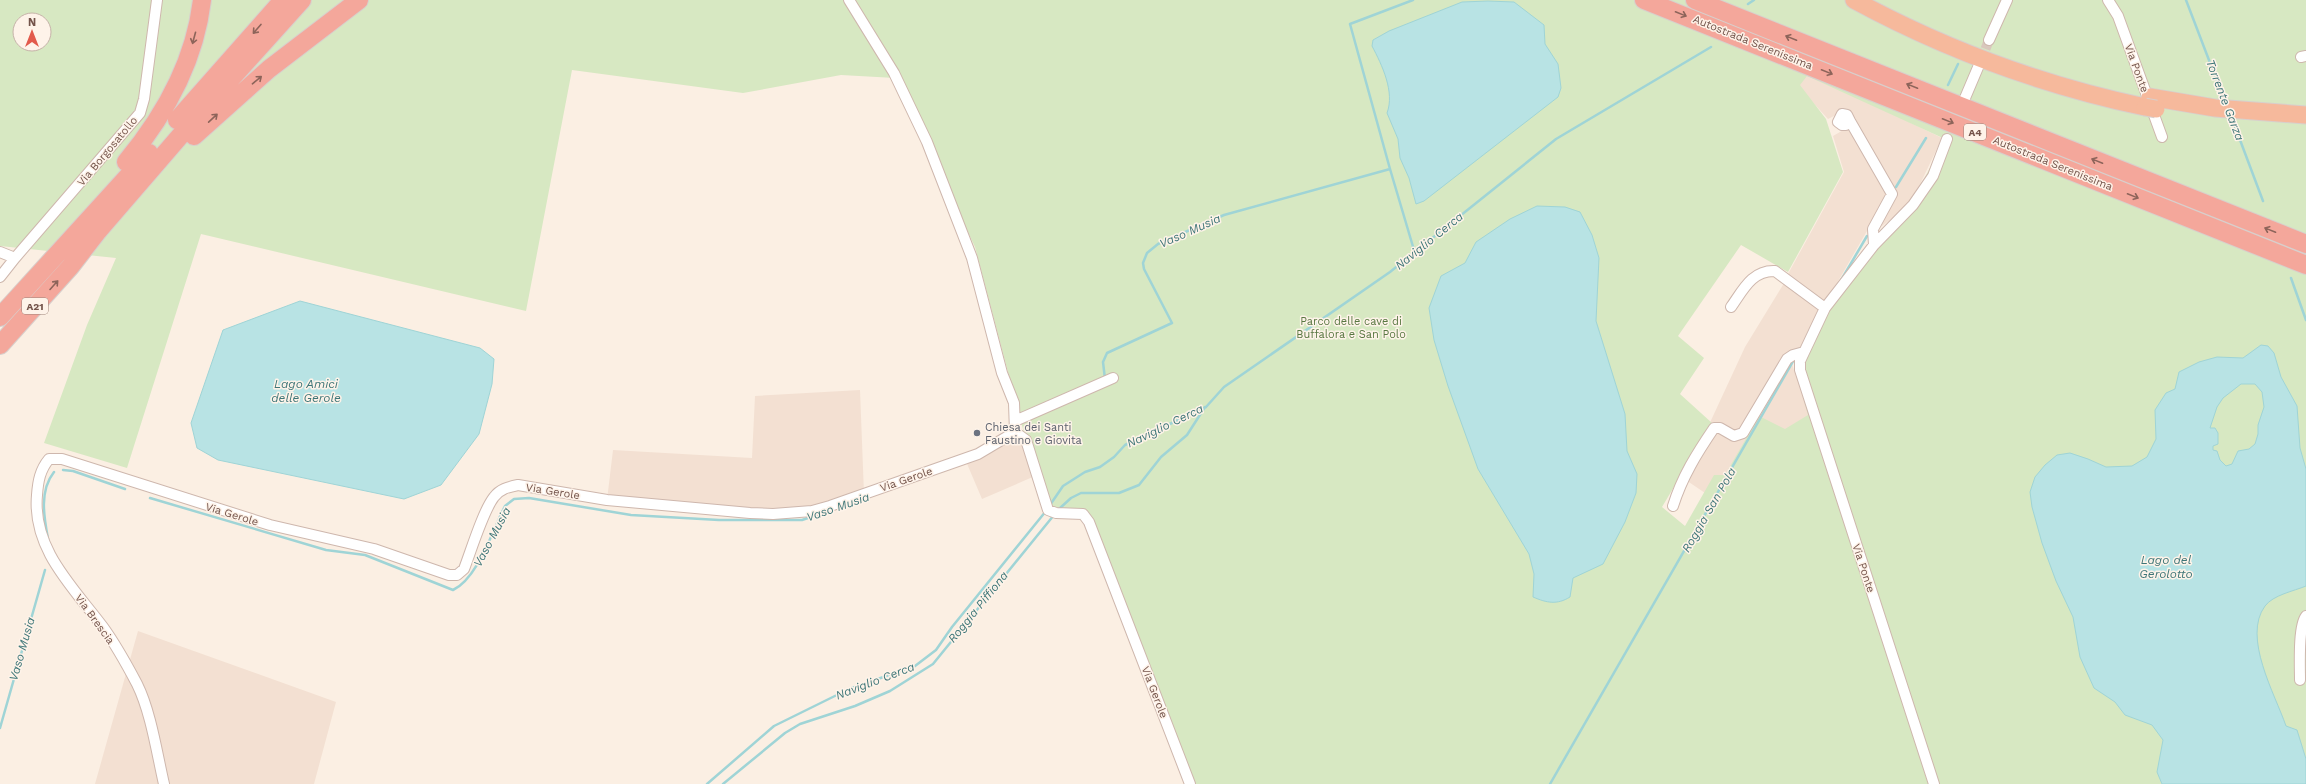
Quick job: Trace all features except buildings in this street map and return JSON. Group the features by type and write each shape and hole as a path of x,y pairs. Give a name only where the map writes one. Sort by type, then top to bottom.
{"highway":[{"path":"14,301 44,261 137,149 159,119 175,89 190,54 202,0"},
{"path":"14,301 103,205 283,0"},
{"path":"70,267 98,231 188,127 302,0"},
{"path":"70,267 105,234 185,145 227,105 269,69 359,0"},
{"name":"Autostrada Serenissima","path":"1644,0 2306,265"},
{"name":"Autostrada Serenissima","path":"1695,0 2306,244"},
{"path":"1854,0 1934,41 1989,63 2045,82 2148,102 2212,112 2253,116 2306,125"},
{"path":"1875,0 1938,32 1993,54 2148,102"},
{"path":"2253,116 2306,115"},
{"name":"A21","path":"0,345 70,267"},
{"name":"A21","path":"0,317 14,301"}],"street":[{"name":"Via Borgosatollo","path":"0,276 140,112 144,99 157,0"},
{"path":"849,0 894,73 927,142 972,258 1002,373 1014,403 1015,432"},
{"path":"1989,40 2007,0"},
{"name":"Via Ponte","path":"2108,0 2118,16 2162,137"},
{"path":"1965,98 1979,65"},
{"path":"1850,121 1892,194 1873,229 1874,245"},
{"name":"Via Ponte","path":"1934,784 1800,370 1800,361 1825,308 1874,245 1913,205 1933,176 1947,139"},
{"path":"0,252 15,258"},
{"path":"1731,307 1751,279 1765,270 1775,271 1825,308"},
{"path":"1673,506 1679,487 1693,460 1714,428 1720,428 1734,436 1743,433 1787,359 1793,355 1804,352"},
{"path":"1015,421 1113,378"},
{"name":"Via Gerole","path":"49,459 62,459 270,526 374,549 449,575 457,575 464,569 488,507 494,497 506,487 518,485 607,500 750,513 773,514 812,511 978,454 1015,432 1026,440 1044,502 1048,510 1056,513 1083,514 1089,522 1190,784"},
{"name":"Via Brescia","path":"49,459 41,469 37,489 35,512 41,535 48,552 60,571 103,627 138,686 164,784"},
{"path":"2300,680 2301,634 2303,619 2306,616"}],"shaded area":[{"path":"1807,73 1942,138 1913,199 1906,207 1881,227 1894,194 1846,110 1828,119 1798,86"},
{"path":"1852,125 1890,191 1829,297 1823,302 1788,274 1844,172 1833,136"},
{"path":"1786,280 1821,310 1792,364 1810,416 1705,493 1680,476 1707,429 1745,347"},
{"path":"860,390 864,494 830,506 773,514 607,500 613,450 752,458 755,396"},
{"path":"1012,439 1021,439 1035,476 982,499 965,459"},
{"path":"138,631 336,702 314,784 95,784"}],"green space":[{"name":"Parco delle cave di Buffalora e San Polo","path":"0,0 2306,0 2306,784 1189,784 1081,513 1051,512 1024,433 975,247 895,78 841,75 743,93 572,70 526,311 201,234 127,468 44,443 87,325 116,258 0,246","holes":["1807,76 1945,139 1911,204 1821,309 1794,365 1808,415 1785,429 1759,416 1725,475 1714,475 1685,526 1662,507 1712,423 1680,394 1704,358 1678,336 1741,245 1788,272 1843,172 1826,119 1800,85"]}],"water":[{"path":"1462,2 1514,2 1544,25 1545,44 1558,64 1561,88 1558,97 1424,201 1416,204 1409,178 1400,158 1398,139 1387,113 1389,105 1388,88 1380,62 1372,46 1373,40 1389,31"},
{"path":"1537,206 1565,207 1580,212 1592,235 1599,258 1596,321 1625,414 1627,451 1637,474 1636,493 1625,522 1603,564 1573,578 1570,597 1556,602 1547,602 1533,597 1534,574 1529,554 1478,469 1448,386 1434,340 1429,308 1441,276 1465,263 1476,242 1510,219"},
{"name":"Lago Amici delle Gerole","path":"300,301 480,348 494,359 492,384 479,434 441,485 404,499 218,460 197,448 191,423 223,330"},
{"name":"Lago del Gerolotto","path":"2261,345 2268,346 2274,353 2281,377 2297,406 2300,448 2306,469 2306,586 2278,596 2269,602 2265,606 2259,619 2257,633 2263,666 2286,726 2297,730 2306,759 2306,784 2162,784 2157,772 2163,740 2152,725 2125,715 2115,702 2094,688 2080,657 2073,617 2056,581 2042,543 2032,507 2030,492 2035,477 2045,465 2057,455 2070,453 2106,467 2132,466 2147,457 2156,439 2155,410 2166,393 2175,389 2179,372 2199,362 2217,357 2243,358","holes":["2241,384 2255,384 2262,392 2264,407 2258,425 2258,434 2255,444 2249,449 2238,451 2232,464 2226,466 2220,460 2217,451 2213,450 2213,446 2218,444 2218,433 2215,428 2210,428 2217,407 2223,398"]}],"waterway":[{"name":"Vaso Musia","path":"1105,379 1103,362 1107,353 1172,323 1144,269 1143,263 1147,253 1158,244 1224,215 1390,169 1350,24 1413,0"},
{"name":"Naviglio Cerca","path":"1748,4 1754,0"},
{"name":"Torrente Garza","path":"2186,0 2225,102"},
{"name":"Naviglio Cerca","path":"1050,505 1063,486 1085,472 1100,467 1114,457 1125,445 1206,407 1224,387 1390,272 1556,139 1711,47"},
{"name":"Roggia San Pola","path":"1948,85 1958,64"},
{"name":"Torrente Garza","path":"2231,116 2263,201"},
{"name":"Roggia San Pola","path":"1896,187 1926,138"},
{"name":"Vaso Musia","path":"1390,169 1414,250"},
{"name":"Roggia San Pola","path":"1840,282 1867,236"},
{"name":"Torrente Garza","path":"2291,278 2306,320"},
{"name":"Roggia San Pola","path":"1550,784 1795,358"},
{"name":"Roggia Piffiona","path":"1059,509 1071,498 1081,493 1119,493 1139,485 1161,457 1187,435 1205,407"},
{"name":"Vaso Musia","path":"63,470 73,471 125,489"},
{"name":"Vaso Musia","path":"48,539 44,513 44,496 49,479 54,472"},
{"name":"Vaso Musia","path":"150,498 326,550 365,555 453,590 462,584 477,565 505,506 514,499 529,498 631,515 719,520 802,520 817,515"},
{"name":"Naviglio Cerca","path":"707,784 774,726 849,689 915,666 936,650 952,627 1046,511"},
{"name":"Roggia Piffiona","path":"723,784 785,733 800,724 855,706 890,691 933,664 1054,515"},
{"name":"Vaso Musia","path":"0,728 45,570"}],"tunnel":[{"path":"1980,63 1989,40"}],"place":[{"name":"Chiesa dei Santi Faustino e Giovita","path":"977,433"}]}
